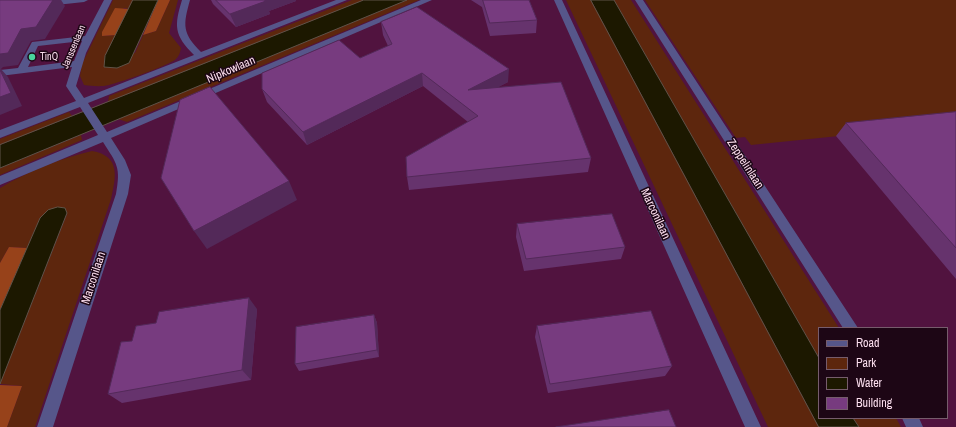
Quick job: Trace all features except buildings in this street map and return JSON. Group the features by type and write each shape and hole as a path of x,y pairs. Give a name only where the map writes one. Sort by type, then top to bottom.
{"street":[{"path":"38,5 84,0"},
{"name":"Janssenlaan","path":"81,102 71,86 78,63 108,0"},
{"path":"186,0 181,17 180,33 186,43 199,56"},
{"name":"Nipkowlaan","path":"0,134 343,0"},
{"name":"Nipkowlaan","path":"0,182 103,136 428,0"},
{"name":"Marconilaan","path":"558,0 753,427"},
{"name":"Zeppelinlaan","path":"639,0 850,327"},
{"path":"22,69 35,44 89,38"},
{"path":"0,73 78,63"},
{"path":"81,102 103,136"},
{"name":"Marconilaan","path":"45,427 122,194 125,175 120,160 103,136"}],"shaded area":[{"path":"0,0 956,0 956,427 0,427"},
{"path":"158,0 170,0 156,31 143,35"},
{"path":"115,8 129,9 116,35 102,36 102,32"},
{"path":"9,247 27,248 0,310 0,263"},
{"path":"0,385 22,386 7,427 0,427"}],"green space":[{"path":"113,0 133,0 129,9 124,8 102,32 102,36 116,35 105,56 135,53 143,35 156,31 170,0 178,0 169,33 181,48 180,53 176,59 171,62 123,81 103,86 84,85 80,76 82,64"},
{"path":"352,0 364,0 108,102 109,96"},
{"path":"407,0 419,0 127,122 118,119"},
{"path":"566,0 591,0 819,427 768,427"},
{"path":"614,0 631,0 838,327 818,327 818,356"},
{"path":"645,0 956,0 956,124 751,145 745,137 736,138"},
{"path":"69,112 72,116 0,145 0,139"},
{"path":"81,135 82,140 0,175 0,168"},
{"path":"92,151 108,158 112,163 115,175 111,199 35,427 7,427 22,386 0,384 67,214 65,208 40,218 27,248 9,247 0,263 0,188 21,176 44,166 68,157"},
{"path":"854,419 897,419 901,427 859,427"}],"water":[{"path":"133,0 158,0 129,63 117,68 104,67 105,56"},
{"path":"364,0 407,0 0,168 0,145"},
{"path":"591,0 614,0 818,356 818,419 854,419 859,427 819,427"},
{"path":"58,207 65,208 67,213 0,384 0,310 40,218 48,210"}],"place":[{"name":"TinQ","path":"32,57"}]}
